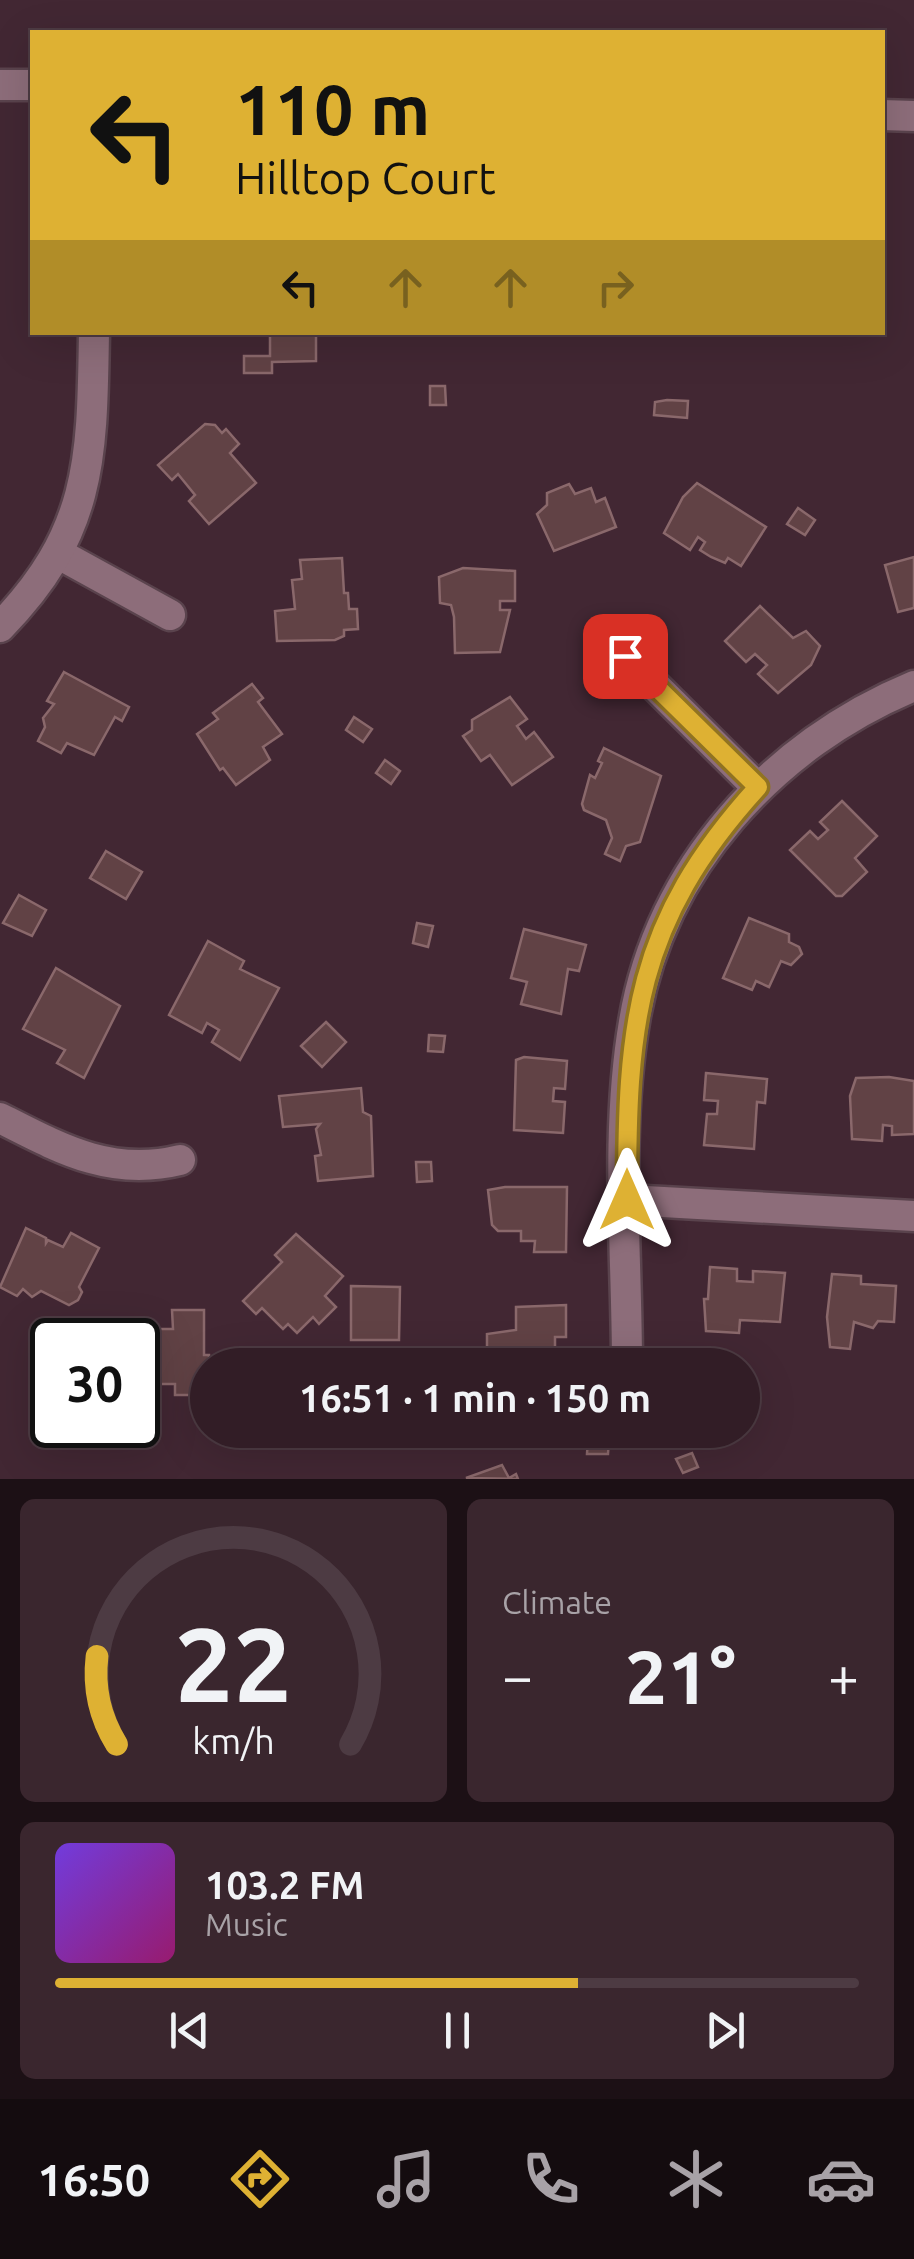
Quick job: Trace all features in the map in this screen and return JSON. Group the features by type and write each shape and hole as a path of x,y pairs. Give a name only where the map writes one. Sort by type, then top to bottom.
{"street":[{"path":"0,85 30,86"},
{"path":"885,115 914,116"},
{"path":"0,627 58,554 78,508 90,460 94,335"},
{"path":"58,554 170,615"},
{"path":"625,656 758,787"},
{"path":"627,1348 627,1086 634,1021 662,928 694,867 758,787 833,727 914,686"},
{"path":"0,1118 99,1162 145,1168 180,1160"},
{"path":"627,1200 914,1216"}],"building":[{"path":"270,335 316,335 316,361 272,362 272,373 244,373 244,356 270,356"},
{"path":"430,386 445,386 446,405 430,405"},
{"path":"688,401 687,418 654,415 655,402"},
{"path":"205,424 215,425 222,433 226,429 239,444 230,453 256,483 209,524 189,501 195,495 178,474 172,480 158,465"},
{"path":"697,483 766,527 741,566 728,558 725,563 700,550 705,542 698,537 690,550 664,533 683,497"},
{"path":"569,484 575,494 591,488 596,502 605,498 616,527 554,551 537,514 547,505 547,493"},
{"path":"798,508 815,520 805,535 787,524"},
{"path":"914,557 914,608 898,612 885,565"},
{"path":"342,558 344,593 348,593 349,609 357,609 358,629 344,630 344,636 335,640 277,641 275,611 295,609 292,580 302,579 300,560"},
{"path":"463,568 515,571 515,601 500,601 500,610 510,610 500,652 455,653 454,617 451,605 440,603 439,577"},
{"path":"760,606 793,638 806,631 820,646 811,665 778,693 758,674 767,665 755,654 746,662 725,641"},
{"path":"64,672 129,707 122,721 115,717 94,755 67,743 61,753 38,741 45,727 43,718 54,704 47,701"},
{"path":"252,684 263,698 258,702 282,734 263,747 270,760 236,785 223,768 220,770 197,734 218,719 213,713"},
{"path":"510,697 527,719 517,726 526,739 534,732 553,757 512,785 490,755 481,761 463,736 472,730 472,720"},
{"path":"354,717 372,729 363,742 346,730"},
{"path":"604,748 661,776 640,842 626,846 620,861 605,854 612,838 606,820 584,810 582,804 590,775 595,778 602,763 598,761"},
{"path":"385,760 400,771 391,784 376,773"},
{"path":"842,801 877,836 855,858 867,872 842,896 836,896 790,850 810,831 818,839 828,830 820,822"},
{"path":"106,851 142,872 126,899 90,878"},
{"path":"19,895 46,910 32,936 3,923"},
{"path":"749,918 789,934 789,942 799,947 802,954 791,965 781,961 769,987 756,981 752,990 723,978"},
{"path":"417,923 433,926 428,947 413,943"},
{"path":"524,929 586,945 579,971 568,969 561,1014 521,1004 527,982 511,978"},
{"path":"208,941 244,961 240,969 279,988 240,1060 212,1042 219,1030 207,1023 202,1033 169,1015"},
{"path":"56,968 120,1006 84,1078 57,1063 65,1050 23,1029"},
{"path":"326,1022 346,1042 322,1067 301,1046"},
{"path":"429,1035 445,1036 443,1052 428,1051"},
{"path":"524,1057 567,1061 565,1089 554,1088 553,1101 565,1102 563,1133 514,1130 516,1060"},
{"path":"706,1073 767,1079 765,1103 757,1102 754,1149 704,1145 707,1114 717,1114 718,1101 704,1100"},
{"path":"856,1078 914,1081 914,1134 892,1135 892,1126 883,1125 882,1141 852,1139 850,1096"},
{"path":"361,1088 363,1112 371,1116 373,1176 318,1181 315,1156 321,1155 316,1129 320,1124 283,1127 279,1096"},
{"path":"416,1162 431,1162 432,1181 417,1182"},
{"path":"567,1187 566,1252 534,1252 535,1241 521,1241 521,1231 498,1231 492,1225 488,1190"},
{"path":"26,1228 46,1238 46,1243 48,1240 63,1247 71,1233 99,1248 79,1287 82,1292 78,1300 69,1305 41,1291 32,1297 23,1289 17,1296 0,1287"},
{"path":"296,1234 343,1276 325,1296 336,1307 319,1324 313,1317 297,1333 288,1324 283,1329 262,1308 256,1314 243,1301 282,1262 275,1255"},
{"path":"710,1267 737,1269 737,1281 753,1282 753,1271 785,1273 780,1322 740,1320 739,1333 706,1331 704,1299 708,1299"},
{"path":"832,1274 861,1276 861,1284 896,1286 894,1322 878,1321 873,1328 854,1322 850,1349 830,1347 827,1317"},
{"path":"351,1286 400,1287 399,1340 351,1340"},
{"path":"566,1305 566,1337 555,1337 555,1348 487,1348 487,1334 516,1330 516,1307"},
{"path":"172,1310 204,1310 204,1348 190,1348 190,1395 175,1395 175,1384 160,1384 160,1329 173,1329"},
{"path":"587,1448 608,1448 608,1454 587,1454"},
{"path":"692,1453 698,1467 683,1473 676,1459"},
{"path":"502,1465 509,1478 516,1474 518,1479 466,1478"}],"route":[{"path":"625,656 758,787 694,867 662,928 648,968 634,1021 627,1086 627,1200"}]}
